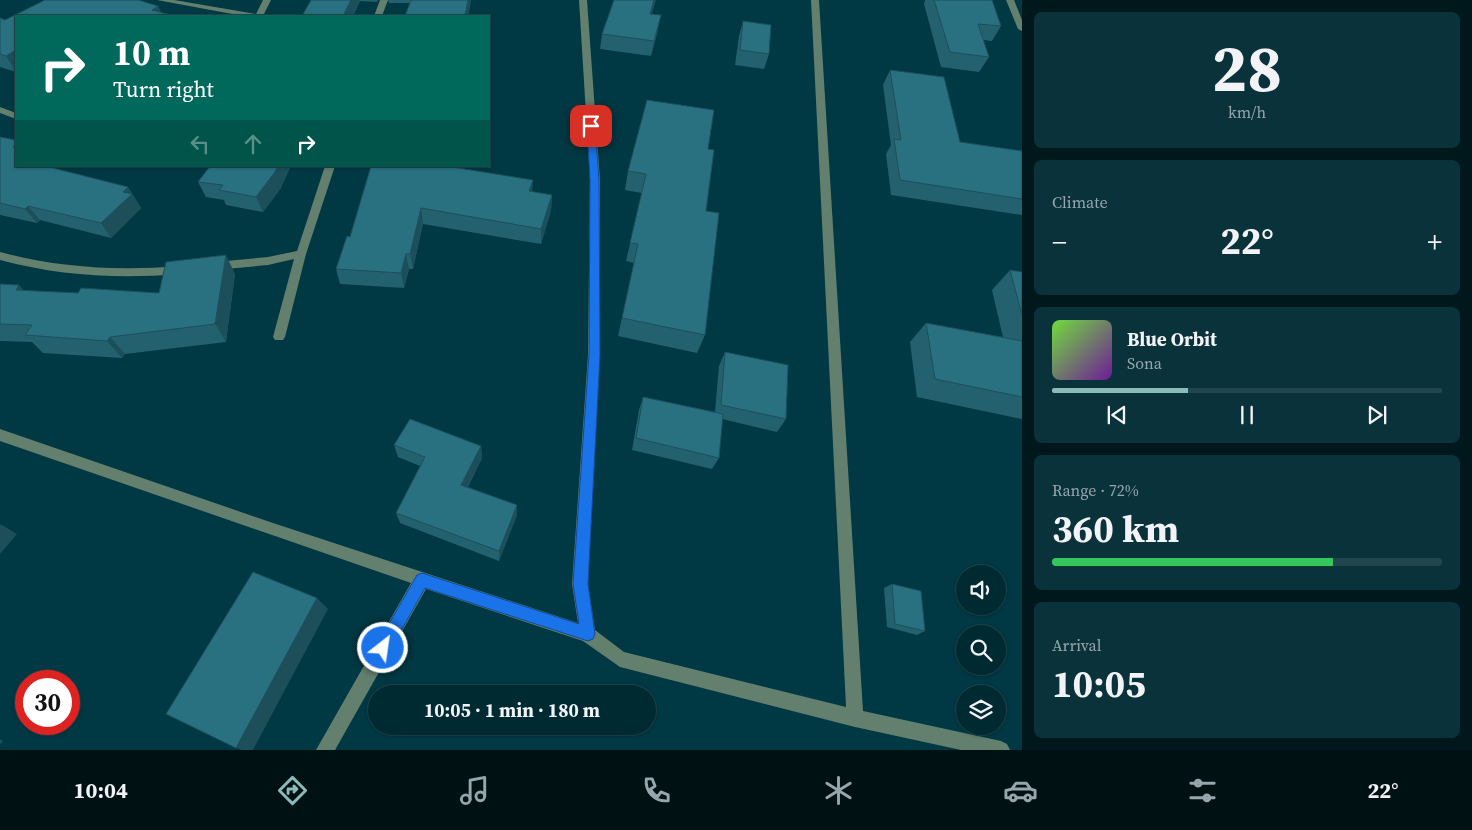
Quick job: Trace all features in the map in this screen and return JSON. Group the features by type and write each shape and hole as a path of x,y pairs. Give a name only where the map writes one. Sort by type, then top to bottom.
{"street":[{"path":"161,0 249,15"},
{"path":"260,15 267,0"},
{"path":"378,15 384,0"},
{"path":"584,0 595,180 594,355 580,584 588,634"},
{"path":"815,0 855,718"},
{"path":"1010,0 1022,29"},
{"path":"0,110 15,116"},
{"path":"279,337 301,254 330,167"},
{"path":"0,256 23,263 89,273 142,274 268,261 301,254"},
{"path":"0,435 273,530 390,567 422,580 588,634 620,659 855,718 1002,750"},
{"path":"325,750 422,580"}],"building":[{"path":"45,0 138,0 158,6 152,10 170,15 15,15"},
{"path":"311,0 351,0 344,15 303,15"},
{"path":"411,0 468,0 465,15 405,15"},
{"path":"614,0 654,0 650,14 661,15 654,41 602,34"},
{"path":"934,0 992,0 1001,26 978,24 989,57 950,52"},
{"path":"15,15 15,51 6,56 0,54 0,18 5,20"},
{"path":"743,21 771,25 769,54 740,50"},
{"path":"890,70 944,77 960,142 1022,151 1022,199 900,180 894,139 901,140"},
{"path":"647,100 714,110 708,149 714,150 706,211 719,213 705,335 622,318 638,244 630,243 646,174 628,171"},
{"path":"0,137 15,140 15,146 13,147 15,148 15,167 49,167 128,187 123,192 132,194 101,223 28,206 25,209 0,203"},
{"path":"209,167 278,167 256,197 219,190 223,185 198,182"},
{"path":"371,167 452,167 533,180 529,191 552,195 541,229 421,208 410,254 406,254 401,273 336,269 347,236 350,237"},
{"path":"226,255 215,324 110,337 107,341 25,335 32,325 0,324 0,284 19,285 16,290 78,293 81,288 159,293 166,262"},
{"path":"1010,270 1022,272 1022,315"},
{"path":"926,323 1022,341 1022,397 935,379"},
{"path":"725,352 788,365 786,419 721,405"},
{"path":"643,397 723,414 719,458 636,438"},
{"path":"410,419 481,446 461,485 517,505 499,551 396,513 425,457 394,445"},
{"path":"253,572 317,598 236,748 166,714"},
{"path":"892,584 921,591 925,631 895,624"}],"route":[{"path":"383,648 422,580 588,634 580,584 594,355 595,180 591,126"}]}
